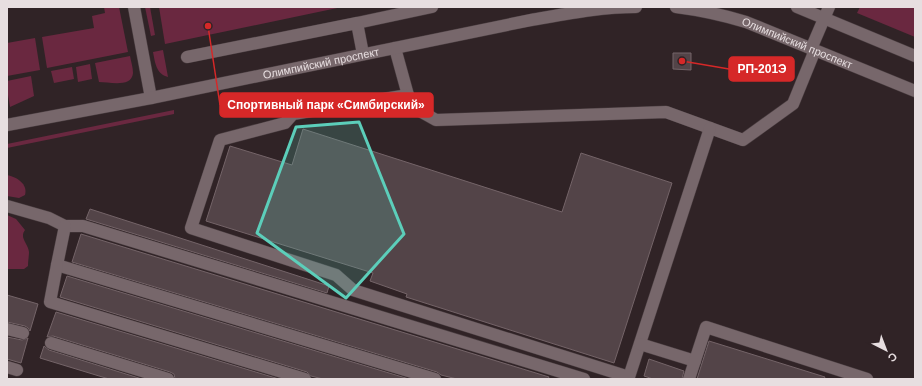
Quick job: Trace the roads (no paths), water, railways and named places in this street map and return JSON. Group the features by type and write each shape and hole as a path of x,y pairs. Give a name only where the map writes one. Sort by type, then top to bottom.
{"street":[{"path":"134,7 151,98"},
{"path":"187,57 432,7"},
{"name":"Олимпийский проспект","path":"7,125 151,98 586,10 636,7"},
{"name":"Олимпийский проспект","path":"676,7 696,9 739,20 915,91"},
{"path":"797,7 827,13 914,56"},
{"path":"395,48 411,106 436,120 666,112 743,140 794,104 827,13"},
{"path":"357,23 363,54"},
{"path":"408,95 293,114 285,123 220,140 191,228 336,275 353,290 629,377 710,128"},
{"path":"7,206 48,218 65,226 83,226 584,379"},
{"path":"65,226 50,302 305,379"},
{"path":"57,265 435,379"},
{"path":"689,379 706,327 867,379"},
{"path":"7,328 23,334"},
{"path":"51,343 168,379"},
{"path":"640,344 695,361"}],"place":[{"name":"Спортивный парк «Симбирский»","path":"208,26"},
{"name":"РП-201Э","path":"682,61"}]}
